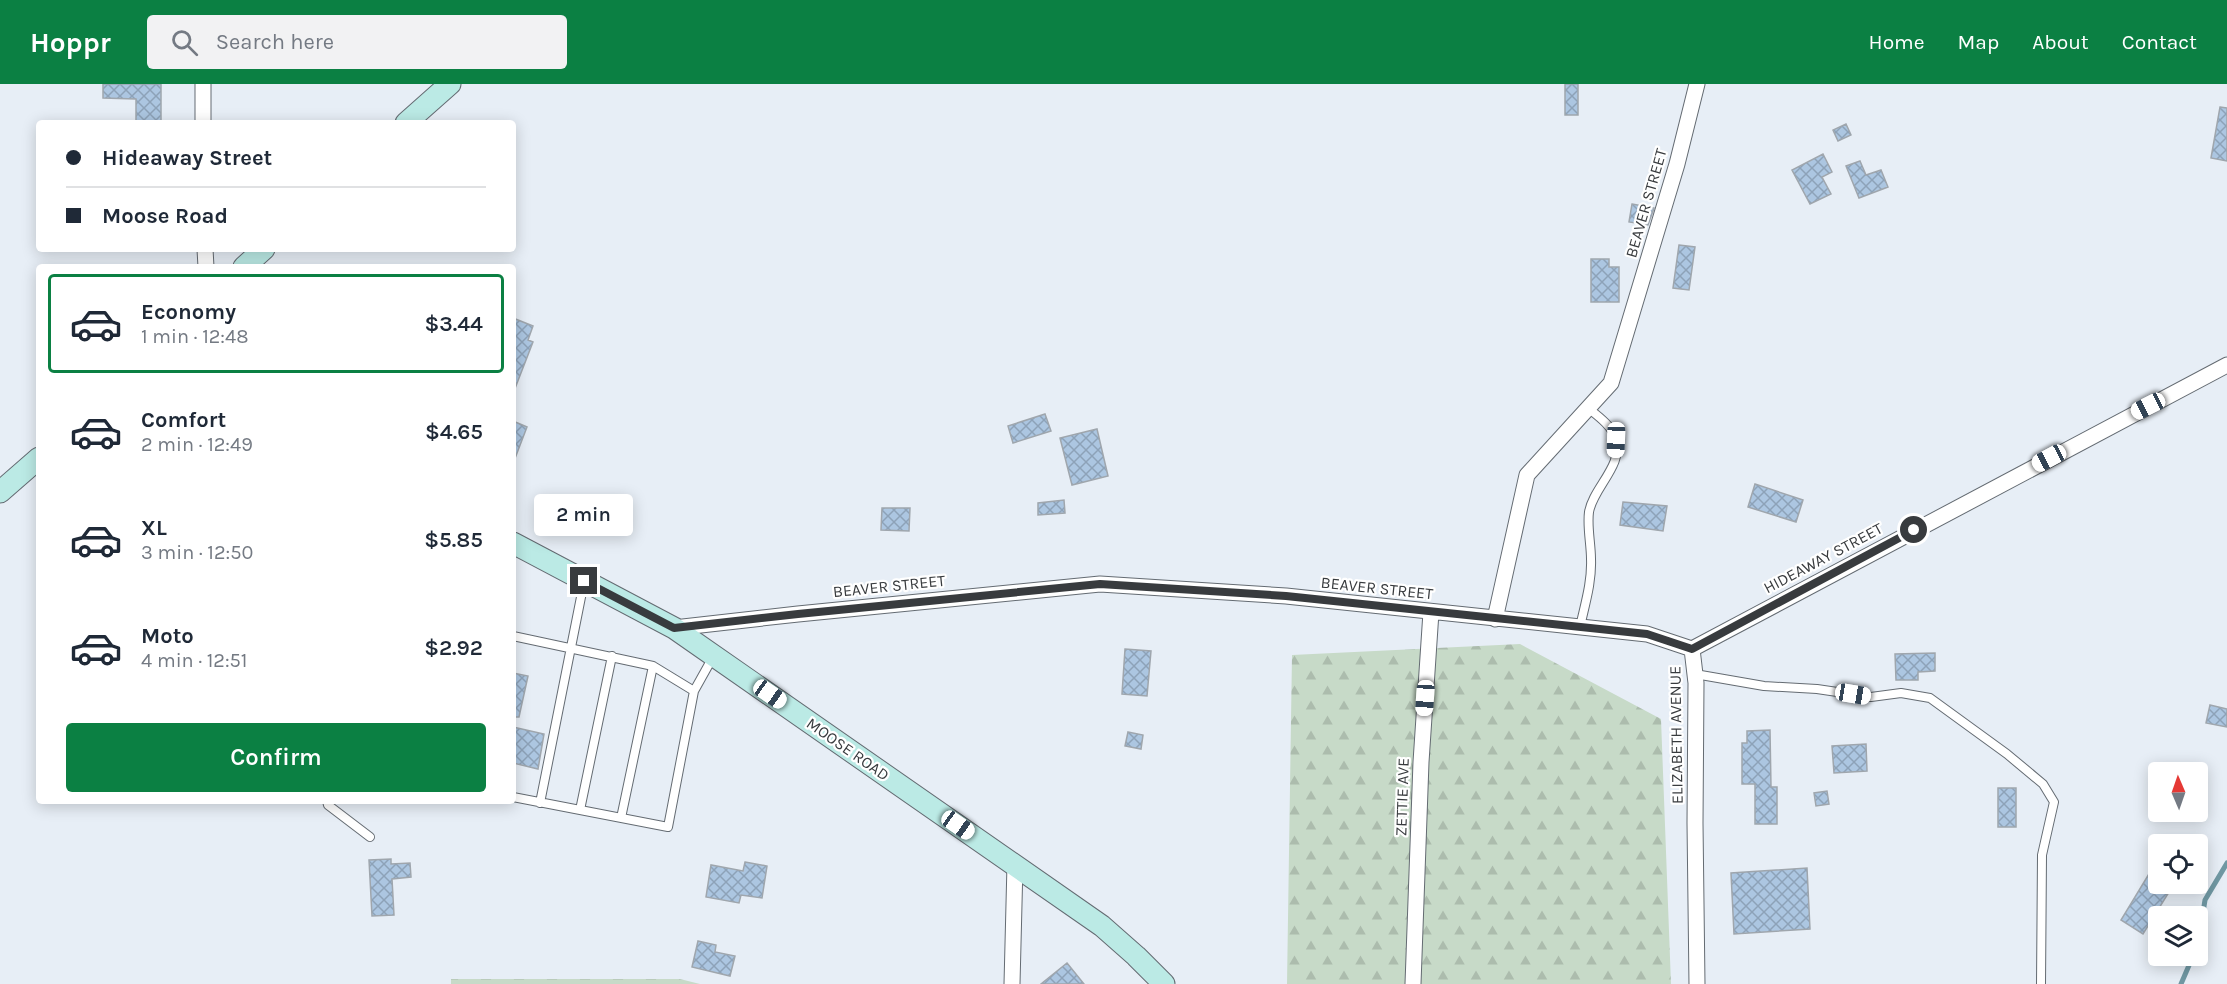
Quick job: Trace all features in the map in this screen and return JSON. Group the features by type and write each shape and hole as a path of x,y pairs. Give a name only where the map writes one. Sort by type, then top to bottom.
{"street":[{"path":"203,84 203,120"},
{"path":"409,120 450,84"},
{"name":"BEAVER STREET","path":"674,628 1100,584 1286,596 1495,619 1527,475 1611,383 1677,164 1697,84"},
{"path":"247,264 261,252"},
{"name":"HIDEAWAY STREET","path":"1692,649 2227,365"},
{"path":"0,492 36,461"},
{"name":"MOOSE ROAD","path":"516,545 674,628 1102,926 1164,984"},
{"name":"ZETTIE AVE","path":"1413,984 1421,762 1431,612"},
{"name":"ELIZABETH AVENUE","path":"1495,619 1647,634 1692,649 1695,674 1697,984"},
{"path":"1012,984 1015,864"}],"lane":[{"path":"1580,627 1591,580 1589,512 1595,493 1610,469 1616,454 1616,440 1606,423 1588,408"},
{"path":"540,802 584,581"},
{"path":"516,637 653,666 694,690"},
{"path":"580,810 612,656"},
{"path":"516,798 668,827 694,690 714,656"},
{"path":"621,818 653,666"},
{"path":"1695,674 1764,686 1816,689 1871,697 1901,693 1930,698 2043,783 2055,802 2042,855 2042,984"},
{"path":"328,804 370,837"}],"green space":[{"path":"1520,644 1661,719 1671,984 1287,984 1292,655"},
{"path":"451,979 680,979 700,984 451,984"}],"building":[{"path":"103,84 161,84 161,120 136,120 136,99 103,98"},
{"path":"1565,84 1578,84 1578,115 1565,115"},
{"path":"2220,107 2227,108 2227,161 2211,158"},
{"path":"1846,124 1851,135 1838,141 1833,130"},
{"path":"1823,154 1832,172 1822,177 1831,194 1810,204 1792,170"},
{"path":"1860,161 1866,175 1881,170 1888,187 1859,198 1846,166"},
{"path":"1632,204 1654,208 1648,225 1629,222"},
{"path":"1679,245 1695,247 1689,290 1673,288"},
{"path":"1591,259 1609,259 1609,267 1619,267 1619,302 1591,302"},
{"path":"516,319 533,326 528,340 533,342 516,386"},
{"path":"1045,414 1051,431 1013,443 1008,426"},
{"path":"516,422 527,427 516,456"},
{"path":"1097,429 1108,476 1072,485 1060,438"},
{"path":"1755,484 1803,500 1796,522 1748,507"},
{"path":"1064,500 1065,513 1038,515 1038,503"},
{"path":"1623,502 1667,506 1663,531 1620,525"},
{"path":"882,508 910,508 909,531 881,530"},
{"path":"1125,649 1151,651 1147,696 1122,694"},
{"path":"1935,653 1935,671 1918,672 1918,680 1896,680 1895,654"},
{"path":"516,674 528,676 519,717 516,717"},
{"path":"2210,705 2227,709 2227,727 2206,723"},
{"path":"516,728 544,734 538,769 516,764"},
{"path":"1770,730 1771,787 1777,787 1777,824 1755,824 1755,784 1742,784 1742,743 1747,743 1747,731"},
{"path":"1128,732 1143,735 1141,749 1125,746"},
{"path":"1866,744 1867,771 1834,773 1832,746"},
{"path":"1998,788 2016,788 2016,827 1998,827"},
{"path":"1827,791 1829,804 1816,806 1814,793"},
{"path":"391,859 391,864 410,863 411,877 392,879 394,915 372,916 369,860"},
{"path":"745,862 767,866 762,898 741,895 739,903 706,897 711,865 743,871"},
{"path":"1807,868 1810,929 1734,934 1731,873"},
{"path":"2148,875 2148,894 2168,894 2160,906 2148,906 2148,926 2143,934 2121,920"},
{"path":"698,941 716,945 715,952 735,956 730,976 692,967"},
{"path":"1067,963 1084,984 1041,984"}],"waterway":[{"path":"2204,906 2205,900 2227,863"},
{"path":"2181,984 2189,966"}],"route":[{"path":"584,581 674,628 1100,584 1286,596 1647,634 1692,649 1914,530"}]}
